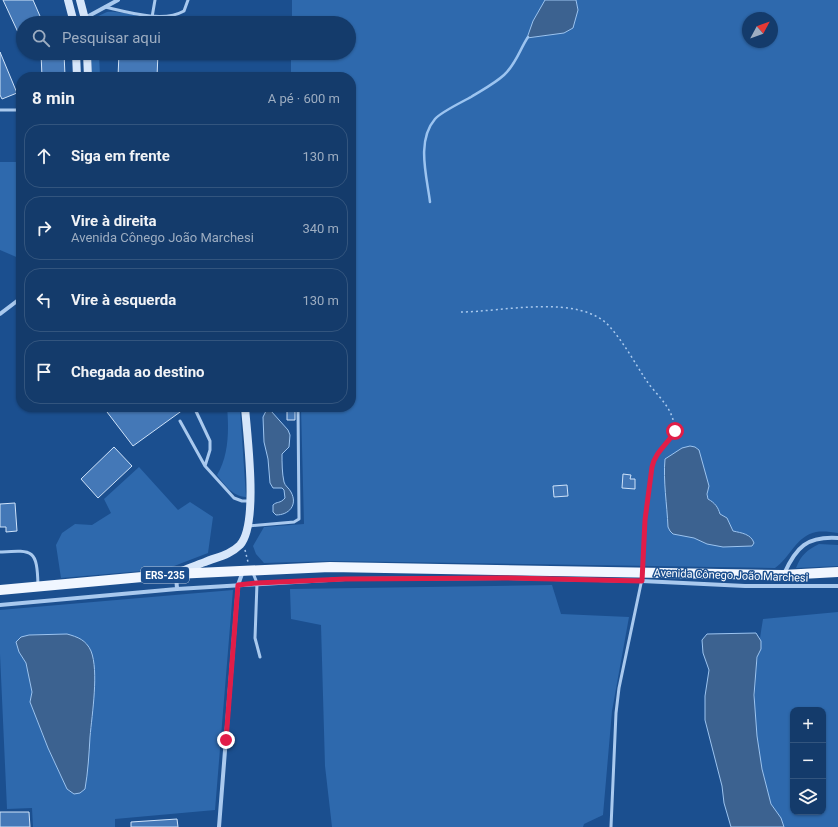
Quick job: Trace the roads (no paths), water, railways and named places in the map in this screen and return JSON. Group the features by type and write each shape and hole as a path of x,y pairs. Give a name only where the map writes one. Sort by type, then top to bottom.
{"main road":[{"name":"ERS-235","path":"0,590 175,574 330,567 642,577 783,575 838,572"}],"street":[{"path":"68,0 72,16"},
{"path":"80,0 84,16"},
{"path":"92,16 118,0"},
{"path":"76,60 77,72"},
{"path":"87,60 88,72"},
{"path":"0,314 16,302"},
{"path":"177,589 175,574 225,555 240,545 245,538 248,526 251,492 245,412"},
{"path":"783,575 796,551 804,545 812,540 821,538 838,538"},
{"path":"219,827 238,585 248,570"},
{"name":"Avenida Cônego João Marchesi","path":"0,605 177,589 257,583 345,579 642,577 745,586 838,586"}],"lane":[{"path":"151,16 155,0"},
{"path":"105,8 151,16 172,16 184,11 188,0"},
{"path":"0,110 16,110"},
{"path":"196,412 210,441 210,450 205,466"},
{"path":"248,526 294,522 299,519 298,412"},
{"path":"180,421 205,466 234,498 242,501 250,501"},
{"path":"0,552 24,551 30,553 37,565 38,587"},
{"path":"248,570 257,583 255,638 260,657"},
{"path":"611,827 616,713 619,688 642,577"}],"waterway":[{"path":"430,202 424,159 424,148 429,128 435,119 442,113 488,87 504,75 515,61 528,37"}]}
